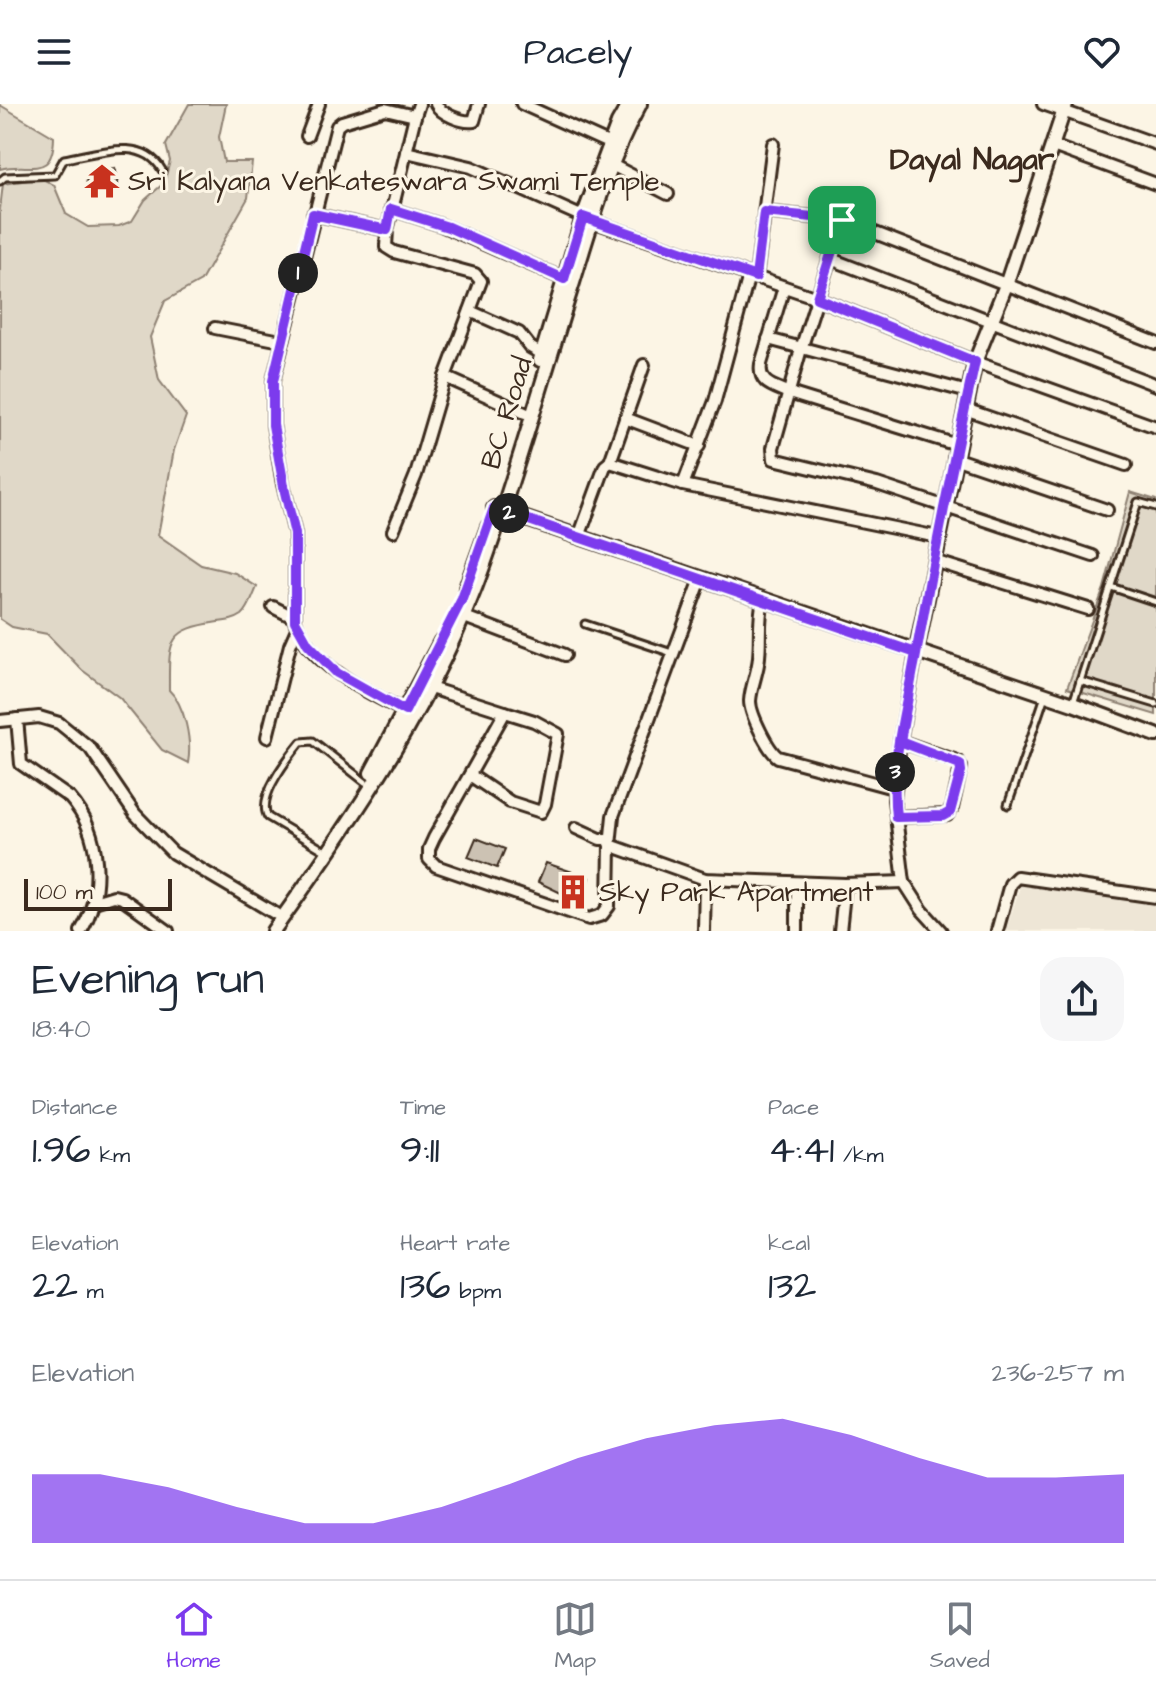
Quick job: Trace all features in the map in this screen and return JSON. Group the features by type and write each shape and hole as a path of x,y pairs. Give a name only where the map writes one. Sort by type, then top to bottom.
{"street":[{"path":"307,136 319,104"},
{"path":"393,531 416,475 445,377 480,287 480,276 388,250 385,242 419,104"},
{"path":"436,104 440,111 468,122 474,121 479,104"},
{"path":"522,104 615,146"},
{"name":"BC Road","path":"263,931 279,916 385,766 424,685 498,509 587,219 612,165 618,123 629,104"},
{"name":"BC Road","path":"325,851 405,711 424,685 462,616 484,565 564,279 615,146 640,104"},
{"path":"1043,104 1065,108 1156,144"},
{"path":"941,931 922,910 904,882 893,788 900,741 975,362 1006,285 1065,108"},
{"path":"267,737 296,623 295,534 273,425 273,381 281,341 337,126 385,109 415,116"},
{"path":"683,485 699,446 752,276 773,144"},
{"path":"1053,146 1156,184"},
{"path":"406,152 471,167 587,219 817,298 975,362 1156,427"},
{"path":"612,165 668,194"},
{"path":"391,209 448,227 564,279"},
{"path":"764,212 842,220 1156,343"},
{"path":"313,214 387,230"},
{"path":"842,220 801,349 773,448 774,459 877,484 1093,556"},
{"path":"831,259 1156,385"},
{"path":"784,287 761,364 760,377 764,382 1107,510"},
{"path":"470,311 519,333 530,347 542,354"},
{"path":"215,328 281,341"},
{"path":"768,339 968,392"},
{"path":"579,537 605,466 610,462 644,365"},
{"path":"445,377 525,413"},
{"path":"965,409 1126,465"},
{"path":"625,418 699,446"},
{"path":"610,462 683,485 938,537"},
{"path":"498,509 1156,735"},
{"path":"934,561 1088,609"},
{"path":"505,712 429,849 429,859 436,866 589,919 602,915 609,906 613,816 701,579"},
{"path":"763,600 758,622 759,660 750,700 770,752 778,757 893,788"},
{"path":"273,607 296,623 308,644 337,673 405,711"},
{"path":"462,616 565,655"},
{"path":"424,685 534,721 558,734 541,812 510,802 470,775"},
{"path":"0,721 39,717 59,723 90,748 135,814 173,853 279,916"},
{"path":"17,719 21,764 70,798 96,848 94,902 81,931"},
{"path":"896,817 947,815 952,808 961,767 957,761 900,741"},
{"path":"576,828 607,839 610,845 705,879 845,884 904,882"},
{"path":"997,931 1010,884 1017,877 1156,897"},
{"path":"704,931 705,879"},
{"path":"797,883 797,931"},
{"path":"840,931 845,884"},
{"path":"94,902 106,897 122,898 168,931"},
{"name":"BC Road","path":"273,931 279,916"}],"lane":[{"path":"0,181 5,177 55,175 64,159 131,148 155,158 162,170"},
{"path":"1073,704 1138,502 1156,507"},
{"path":"1111,587 1156,602"},
{"path":"585,624 673,653"},
{"path":"1080,681 1156,704"},
{"path":"1008,805 1045,695"},
{"path":"325,851 264,813 264,802 284,763 301,742 313,741 365,782"}],"shaded area":[{"path":"189,104 226,104 219,137 224,162 252,162 248,198 201,281 165,301 150,337 159,380 186,416 174,450 158,535 201,565 235,573 257,587 242,615 188,629 174,641 169,660 169,690 186,724 188,763 162,750 120,698 82,670 47,634 12,627 0,619 0,209 3,184 41,178 54,185 66,214 88,227 119,226 132,221 145,200 164,183 170,161 166,145"},
{"path":"0,105 54,137 53,151 44,164 0,169"},
{"path":"1130,492 1156,500 1156,715 1067,688 1104,588"},
{"path":"1022,880 1156,901 1156,931 1006,931"}],"building":[{"name":"Sri Kalyana Venkateswara Swami Temple","path":"115,168 118,186 92,190 91,184 87,184 86,178 90,177 90,172"},
{"path":"476,838 505,849 497,868 468,857"},
{"name":"Sky Park Apartment","path":"546,863 590,878 582,903 538,882"}],"place":[{"name":"Sri Kalyana Venkateswara Swami Temple","path":"102,181"},
{"name":"Sky Park Apartment","path":"573,892"}],"district":[{"name":"Dayal Nagar","path":"972,160"}],"route":[{"path":"842,220 764,212 756,277 583,217 564,279 448,227 391,209 387,230 313,214 281,341 272,391 273,425 295,534 295,621 308,644 337,673 405,711 462,599 494,508 916,653 900,741 960,764 952,808 947,815 896,817 893,788 900,741 934,561 975,362 817,298 842,220"}]}
